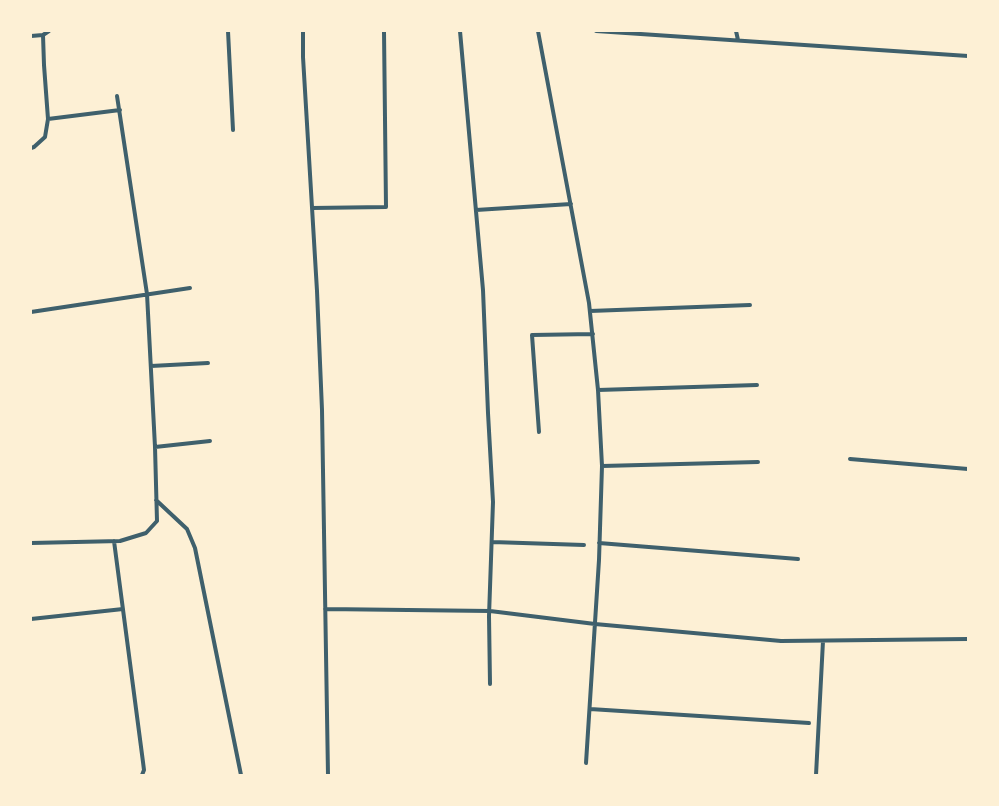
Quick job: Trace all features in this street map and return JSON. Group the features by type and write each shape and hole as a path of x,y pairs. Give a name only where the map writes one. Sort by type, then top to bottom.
{"street":[{"path":"31,36 43,35 49,31"},
{"path":"228,31 233,130"},
{"path":"303,31 303,57 317,291 322,410 328,775"},
{"path":"312,208 386,207 384,31"},
{"path":"460,31 484,290 488,413 493,502 490,611 490,684"},
{"path":"538,31 590,311 598,390 602,466 599,560 586,762"},
{"path":"596,31 968,56"},
{"path":"736,31 738,40"},
{"path":"31,148 45,137 48,119 43,35"},
{"path":"31,543 120,541 146,533 157,522 155,447 147,294 117,96"},
{"path":"48,119 120,110"},
{"path":"476,210 571,204"},
{"path":"31,312 190,288"},
{"path":"590,311 750,305"},
{"path":"539,432 532,335 593,334"},
{"path":"151,366 208,363"},
{"path":"598,390 757,385"},
{"path":"155,447 210,441"},
{"path":"850,459 968,469"},
{"path":"602,466 758,462"},
{"path":"156,500 187,529 195,548 241,775"},
{"path":"114,541 144,770 142,775"},
{"path":"492,542 584,545"},
{"path":"599,543 798,559"},
{"path":"31,619 123,609"},
{"path":"325,609 490,611 595,624 781,641 968,638"},
{"path":"816,775 823,641"},
{"path":"590,709 809,723"}]}
